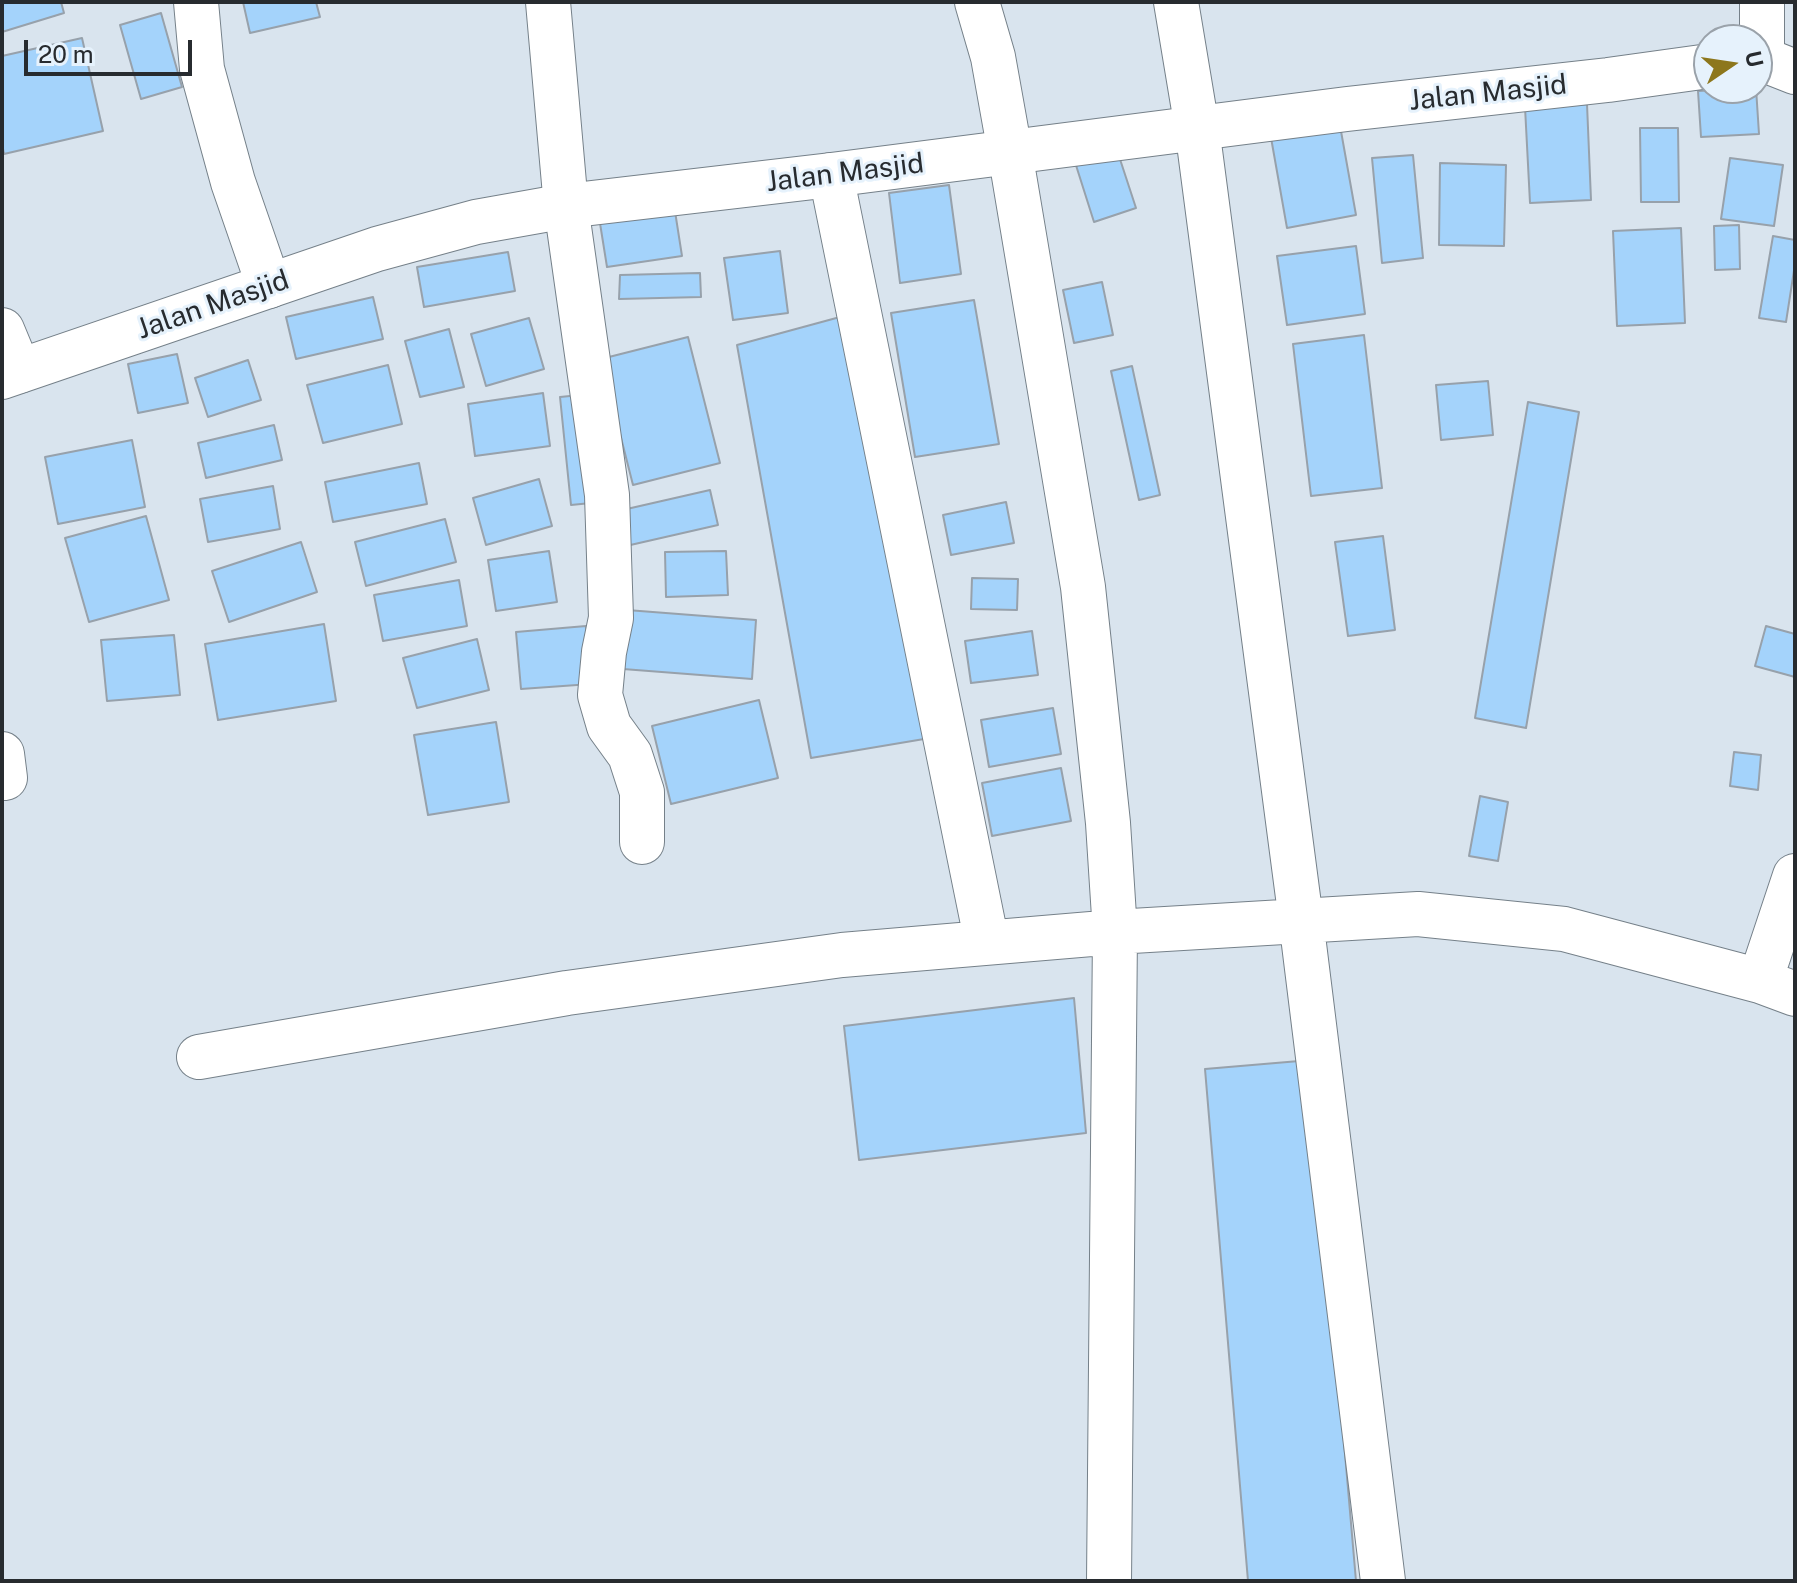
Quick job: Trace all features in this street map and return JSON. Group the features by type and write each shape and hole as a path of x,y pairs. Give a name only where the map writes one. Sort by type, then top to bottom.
{"street":[{"path":"196,2 202,69 233,182 269,286"},
{"path":"548,2 566,206 607,495 611,618 600,695 609,726 630,755 642,792 642,842"},
{"path":"977,2 993,57 1083,587 1108,823 1115,932 1109,1581"},
{"path":"1762,2 1765,24"},
{"path":"1178,15 1197,128 1301,920 1383,1581"},
{"name":"Jalan Masjid","path":"11,374 377,249 476,222 566,206 1693,68"},
{"path":"831,175 987,943"},
{"path":"2,330 11,374"},
{"path":"199,1057 567,993 842,955 1115,932 1418,914 1564,929 1778,988 1795,876"}],"building":[{"path":"2,2 61,2 64,13 2,32"},
{"path":"243,2 316,2 320,17 250,33"},
{"path":"161,13 182,87 141,99 120,25"},
{"path":"82,38 103,131 4,154 2,56"},
{"path":"1587,104 1591,200 1530,203 1525,107"},
{"path":"1699,104 1757,104 1759,134 1701,137"},
{"path":"1339,120 1356,215 1287,228 1270,132"},
{"path":"1640,128 1678,128 1679,202 1641,202"},
{"path":"1116,147 1136,208 1094,222 1074,159"},
{"path":"1413,155 1423,258 1382,263 1372,158"},
{"path":"1730,158 1783,165 1774,226 1721,219"},
{"path":"1440,163 1506,165 1504,246 1439,245"},
{"path":"949,185 961,274 900,283 889,193"},
{"path":"674,205 682,256 607,267 599,217"},
{"path":"1739,225 1740,269 1715,270 1714,226"},
{"path":"1681,228 1685,323 1617,326 1613,231"},
{"path":"1773,236 1795,240 1795,264 1786,322 1759,318"},
{"path":"1356,246 1365,314 1287,325 1277,256"},
{"path":"780,251 788,313 733,320 724,258"},
{"path":"508,252 515,291 424,307 417,267"},
{"path":"700,273 701,297 619,299 620,275"},
{"path":"1102,282 1113,335 1074,343 1063,290"},
{"path":"373,297 383,339 296,359 286,317"},
{"path":"974,300 999,444 915,457 891,313"},
{"path":"840,317 930,738 811,758 737,345"},
{"path":"529,318 544,369 486,386 471,334"},
{"path":"449,329 464,387 420,397 405,341"},
{"path":"1364,335 1382,488 1311,496 1293,344"},
{"path":"688,337 720,463 633,485 601,359"},
{"path":"177,354 188,403 138,413 128,364"},
{"path":"248,360 261,400 208,417 195,378"},
{"path":"388,365 402,424 323,443 307,385"},
{"path":"1132,366 1160,495 1139,500 1111,371"},
{"path":"1488,381 1493,435 1441,440 1436,385"},
{"path":"543,393 550,446 475,456 468,404"},
{"path":"590,394 601,502 571,505 560,397"},
{"path":"1528,402 1579,412 1526,728 1475,718"},
{"path":"274,425 282,460 206,478 198,443"},
{"path":"132,440 145,507 58,524 45,457"},
{"path":"419,463 427,504 333,522 325,482"},
{"path":"539,479 552,526 486,545 473,498"},
{"path":"273,486 280,529 208,542 200,499"},
{"path":"710,490 718,525 626,546 618,511"},
{"path":"1006,502 1014,543 951,555 943,515"},
{"path":"146,516 169,600 89,622 65,538"},
{"path":"445,519 456,562 366,586 355,542"},
{"path":"1383,536 1395,630 1348,636 1335,542"},
{"path":"301,542 317,592 229,622 212,571"},
{"path":"549,551 557,602 496,611 488,560"},
{"path":"726,551 728,595 666,597 665,552"},
{"path":"972,578 1018,579 1017,610 971,609"},
{"path":"459,580 467,626 383,641 374,595"},
{"path":"627,610 756,620 752,679 623,669"},
{"path":"324,624 336,701 218,720 205,644"},
{"path":"586,626 591,684 521,689 516,632"},
{"path":"1766,626 1795,634 1795,677 1755,666"},
{"path":"1032,631 1038,675 971,683 965,641"},
{"path":"174,635 180,695 107,701 101,640"},
{"path":"477,639 489,690 417,708 403,658"},
{"path":"759,700 778,778 671,804 652,726"},
{"path":"1053,708 1061,754 989,767 981,720"},
{"path":"496,722 509,802 428,815 414,735"},
{"path":"1734,752 1761,755 1758,790 1730,786"},
{"path":"1061,768 1071,821 992,836 982,783"},
{"path":"1480,796 1508,802 1498,861 1469,856"},
{"path":"1074,998 1086,1133 859,1160 844,1026"},
{"path":"1311,1060 1356,1581 1248,1581 1205,1069"}]}
